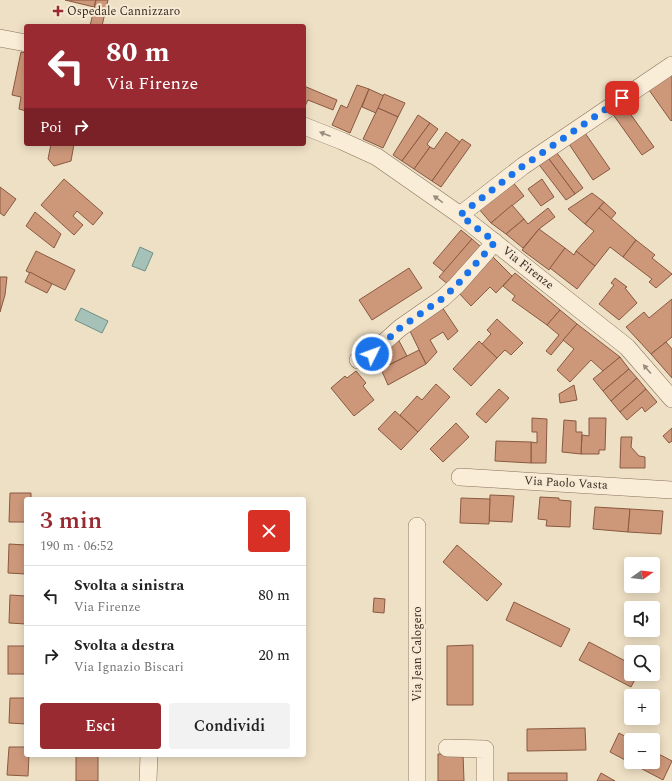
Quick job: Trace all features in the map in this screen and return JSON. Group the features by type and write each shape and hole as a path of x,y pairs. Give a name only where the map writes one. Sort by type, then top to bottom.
{"street":[{"path":"2,38 24,43"},
{"path":"460,215 523,166 672,65"},
{"name":"Via Firenze","path":"306,127 377,157 460,215 628,347 672,399"},
{"path":"358,360 372,354 400,328 447,294 495,242"},
{"name":"Via Paolo Vasta","path":"460,477 672,490"},
{"name":"Via Jean Calogero","path":"417,526 418,781"},
{"path":"447,748 485,749 485,781"},
{"path":"148,781 149,757"}],"water":[{"path":"140,247 153,253 145,271 132,266"},
{"path":"81,308 108,321 102,333 75,320"}],"building":[{"path":"65,0 96,0 94,7"},
{"path":"96,0 108,0 102,24 90,24"},
{"path":"21,52 24,53 24,110 19,109 21,97 12,95"},
{"path":"672,74 672,120 671,121 649,90"},
{"path":"357,85 369,89 350,133 332,125 341,105 347,108"},
{"path":"306,87 337,100 333,110 308,100 306,104"},
{"path":"369,89 384,96 376,113 362,107"},
{"path":"384,94 405,103 398,117 378,108"},
{"path":"624,105 654,147 642,155 612,113"},
{"path":"378,108 398,117 383,148 363,139"},
{"path":"418,115 430,123 402,161 393,155"},
{"path":"430,123 438,129 427,144 430,147 414,169 402,161"},
{"path":"446,132 460,142 432,181 414,169 430,147 434,149"},
{"path":"585,133 610,169 593,180 569,144"},
{"path":"462,139 471,145 441,187 432,181"},
{"path":"51,146 74,146 71,161 54,166 48,159"},
{"path":"554,149 583,188 575,194 546,155"},
{"path":"546,155 575,194 566,200 537,162"},
{"path":"64,179 103,213 93,225 77,211 73,216 83,225 74,235 41,205"},
{"path":"542,179 554,197 541,206 528,189"},
{"path":"512,181 524,196 491,223 478,208"},
{"path":"0,187 16,199 4,216 0,213"},
{"path":"592,193 604,202 585,224 568,209"},
{"path":"604,202 616,213 611,219 599,208"},
{"path":"512,205 524,219 506,234 491,223"},
{"path":"548,208 555,217 539,229 523,248 506,234 524,219 528,224"},
{"path":"599,208 636,240 623,257 610,247 595,266 576,251 594,231 585,224"},
{"path":"35,212 61,234 54,248 26,226"},
{"path":"539,229 565,248 549,270 522,250"},
{"path":"461,230 472,239 444,272 433,263"},
{"path":"472,239 481,247 449,285 439,277"},
{"path":"636,240 655,255 652,258 672,274 656,288 649,282 652,279 623,257"},
{"path":"565,248 574,255 576,251 595,266 577,289 550,268"},
{"path":"36,251 75,270 65,290 26,271"},
{"path":"492,256 512,276 496,293 490,287 471,306 457,291"},
{"path":"409,268 422,288 372,320 359,300"},
{"path":"30,272 52,284 47,293 25,282"},
{"path":"515,273 560,310 547,325 512,300 515,296 503,286"},
{"path":"0,277 7,277 5,295 0,312"},
{"path":"615,278 627,287 625,288 637,303 619,320 599,304 614,285 611,283"},
{"path":"672,299 672,337 651,354 626,327 644,312 649,318"},
{"path":"442,307 458,331 448,340 443,332 430,340 437,352 426,364 409,329"},
{"path":"560,310 577,324 551,355 546,351 559,335 547,325"},
{"path":"497,319 523,343 511,355 505,350 497,358 482,344 491,334 487,330"},
{"path":"577,324 620,357 603,371 591,360 570,382 557,370 574,349 563,340"},
{"path":"397,337 407,356 381,369 376,357"},
{"path":"479,341 497,358 471,386 453,369"},
{"path":"666,342 672,349 672,378 651,354"},
{"path":"419,350 426,364 388,385 381,369"},
{"path":"620,357 629,369 603,391 593,379"},
{"path":"629,369 637,378 611,401 603,391"},
{"path":"356,371 366,383 363,386 374,400 354,416 331,388 345,376 347,378"},
{"path":"637,378 646,389 620,412 611,401"},
{"path":"436,384 450,397 418,432 400,415 417,396 422,400"},
{"path":"574,385 577,400 560,403 559,394"},
{"path":"499,389 509,398 486,423 476,414"},
{"path":"646,389 657,402 645,412 642,407 627,420 620,412"},
{"path":"395,411 418,432 401,450 378,429"},
{"path":"532,418 547,419 546,463 531,463 531,442 537,443 537,432 532,432"},
{"path":"589,418 606,418 605,450 599,450 599,454 581,454 582,435 589,436"},
{"path":"564,420 576,421 576,432 582,432 581,454 562,452"},
{"path":"456,423 469,437 443,462 430,449"},
{"path":"672,428 672,441 669,443 663,436"},
{"path":"621,437 632,437 631,447 639,456 645,457 645,468 620,468"},
{"path":"496,441 531,442 531,463 495,461"},
{"path":"10,493 31,493 31,497 24,497 24,522 9,522"},
{"path":"490,495 514,496 512,522 489,521"},
{"path":"540,497 559,498 559,500 571,501 570,527 546,526 547,520 538,519"},
{"path":"461,498 490,499 489,524 460,523"},
{"path":"595,507 630,509 628,532 593,529"},
{"path":"630,509 663,511 661,534 628,532"},
{"path":"9,544 24,545 24,574 8,573"},
{"path":"457,545 502,584 487,601 443,562"},
{"path":"10,595 24,596 24,624 9,623"},
{"path":"374,598 385,599 384,613 373,612"},
{"path":"514,602 570,629 561,647 506,620"},
{"path":"589,642 624,660 624,681 634,681 631,687 579,660"},
{"path":"473,645 473,705 447,705 447,646"},
{"path":"8,646 24,646 24,674 8,674"},
{"path":"10,698 24,698 24,724 9,723"},
{"path":"585,728 586,750 527,751 527,729"},
{"path":"619,733 624,736 624,759 610,752"},
{"path":"9,747 24,747 24,757 29,757 28,776 7,775"},
{"path":"463,753 464,781 438,781 438,754"},
{"path":"660,755 672,761 663,780 642,769 660,769"},
{"path":"76,757 98,757 98,781 76,781"},
{"path":"508,773 567,773 567,781 508,781"},
{"path":"601,773 615,781 597,781"}],"place":[{"name":"Ospedale Cannizzaro","path":"58,11"}],"route":[{"path":"372,354 400,328 443,298 456,286 495,242 460,215 523,166 622,98"}]}
